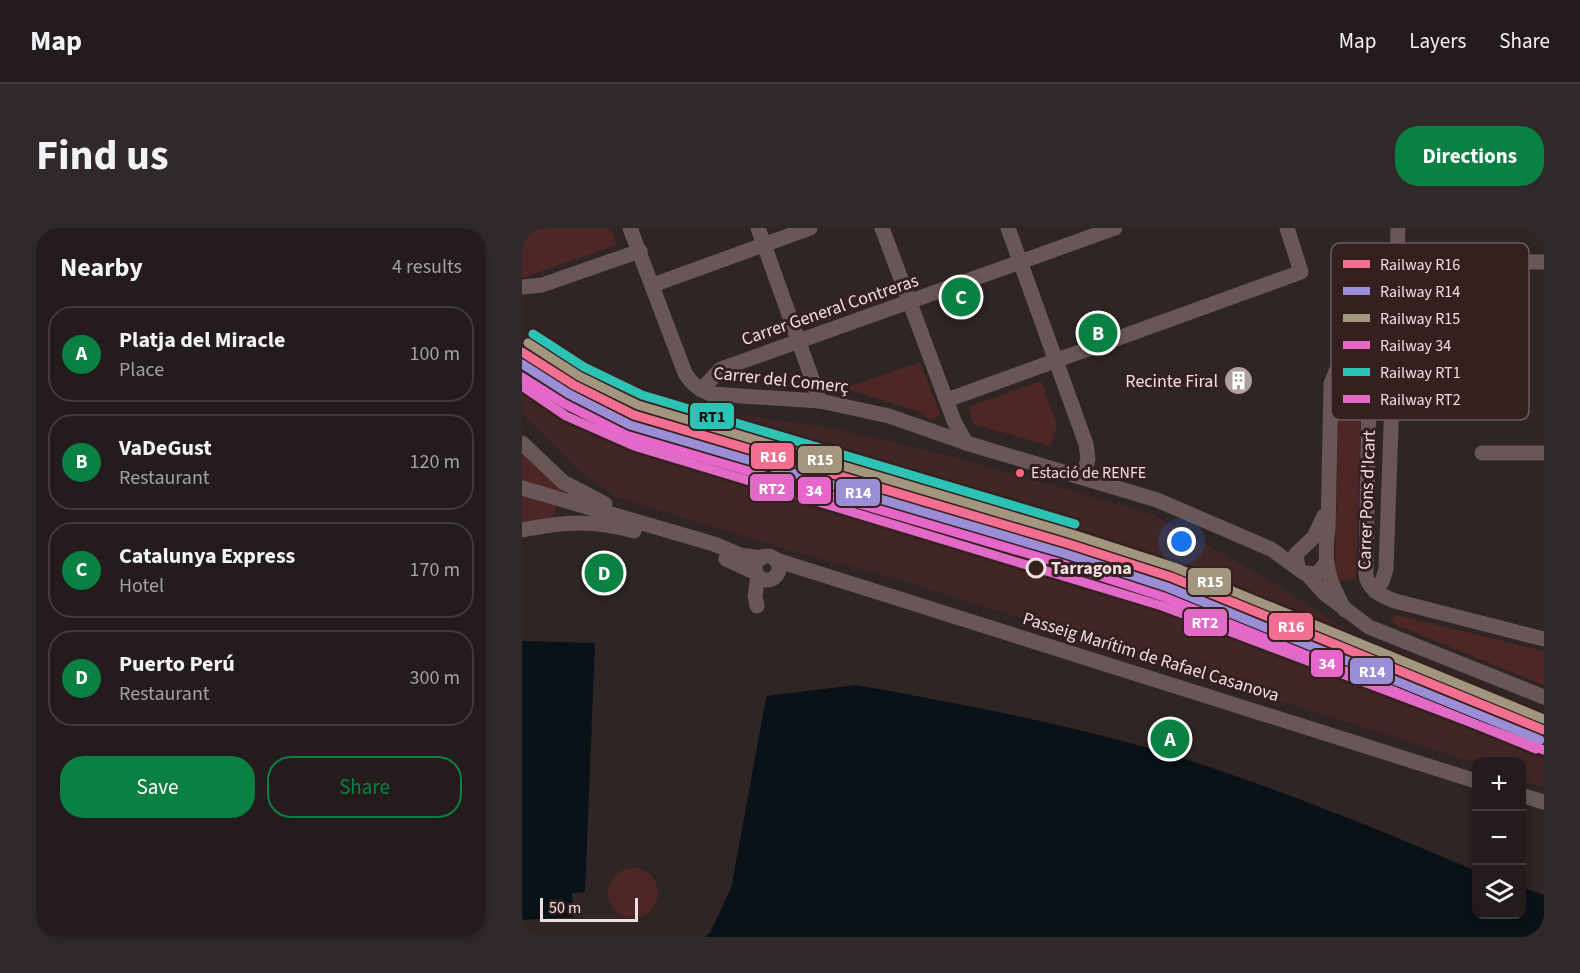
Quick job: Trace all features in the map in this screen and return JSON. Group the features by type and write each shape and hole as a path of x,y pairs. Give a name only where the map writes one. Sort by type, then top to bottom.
{"street":[{"path":"630,228 685,373 689,380 701,390"},
{"path":"758,228 820,401"},
{"path":"653,285 810,228"},
{"path":"882,228 954,421 966,443"},
{"path":"1008,228 1087,452 1083,477"},
{"name":"Carrer General Contreras","path":"701,390 721,369 1115,228"},
{"path":"947,400 1301,272 1287,228"},
{"name":"Carrer Pons d'Icart","path":"1397,243 1398,228"},
{"path":"522,287 542,285 640,251"},
{"path":"1529,262 1544,262"},
{"path":"1331,384 1328,529 1325,557 1330,584 1345,610"},
{"name":"Carrer del Comerç","path":"701,390 711,394 820,401 871,411 966,443 1157,500 1271,549"},
{"path":"926,428 944,418 947,400"},
{"path":"1369,420 1371,585 1395,601 1544,639"},
{"name":"Carrer Pons d'Icart","path":"1371,585 1382,582 1386,569 1391,420"},
{"name":"Passeig Marítim de Rafael Casanova","path":"522,443 546,468 579,493 680,535"},
{"path":"1482,453 1544,453"},
{"name":"Passeig Marítim de Rafael Casanova","path":"522,488 740,555 766,571 813,572 1472,780"},
{"path":"1325,557 1317,574 1303,571 1295,559 1319,530 1327,505"},
{"path":"522,530 561,522 587,522 626,529 766,571"},
{"path":"1271,549 1317,545 1325,557"},
{"path":"1271,549 1303,571 1345,610 1369,627 1544,697"},
{"path":"1526,797 1544,802"}],"shaded area":[{"path":"522,228 611,228 617,245 522,278"},
{"path":"522,346 536,357 593,385 693,409 827,427 953,457 1152,514 1276,584 1353,634 1368,651 1544,725 1544,788 1526,781 1526,757 1472,757 1472,762 895,578 812,557 616,497 579,471 522,413"},
{"path":"920,362 940,412 939,416 929,420 922,413 845,388"},
{"path":"1041,381 1057,425 1051,446 973,424 968,407"},
{"path":"1338,420 1361,420 1356,573 1355,578 1341,581 1335,574"},
{"path":"522,449 565,488 559,494 522,484"},
{"path":"522,493 557,503 553,520 522,525"},
{"path":"1396,615 1544,651 1544,685 1389,622"},
{"path":"522,641 595,643 585,892 572,893 573,917 522,920"},
{"path":"856,685 1065,727 1188,760 1262,785 1472,869 1472,919 1526,919 1526,888 1544,895 1544,937 706,937 731,888 766,696"},
{"path":"638,868 651,875 657,883 657,903 651,911 643,917 628,918 615,911 609,903 608,888 615,875 623,869"}],"pier":[{"path":"767,693 731,888 710,933 703,937 729,887 763,696"}],"rail line":[{"name":"RT1","path":"533,334 584,367 642,395 1075,524"},
{"name":"R15","path":"528,343 579,376 638,405 1072,534 1174,567 1544,719"},
{"name":"R16","path":"522,352 574,385 634,415 1069,544 1171,577 1544,730"},
{"name":"R14","path":"522,364 569,394 630,425 1066,554 1167,587 1540,740"},
{"name":"34","path":"522,377 565,404 626,435 1063,564 1164,597 1536,749"},
{"name":"RT2","path":"522,386 566,416 634,446 1162,606 1544,750"}],"place":[{"name":"Catalunya Express","path":"961,297"},
{"name":"VaDeGust","path":"1098,333"},
{"name":"Recinte Firal","path":"1239,381"},
{"name":"Estació de RENFE","path":"1020,473"},
{"name":"Tarragona","path":"1036,568"},
{"name":"Puerto Perú","path":"604,573"},
{"name":"Platja del Miracle","path":"1170,739"}]}
